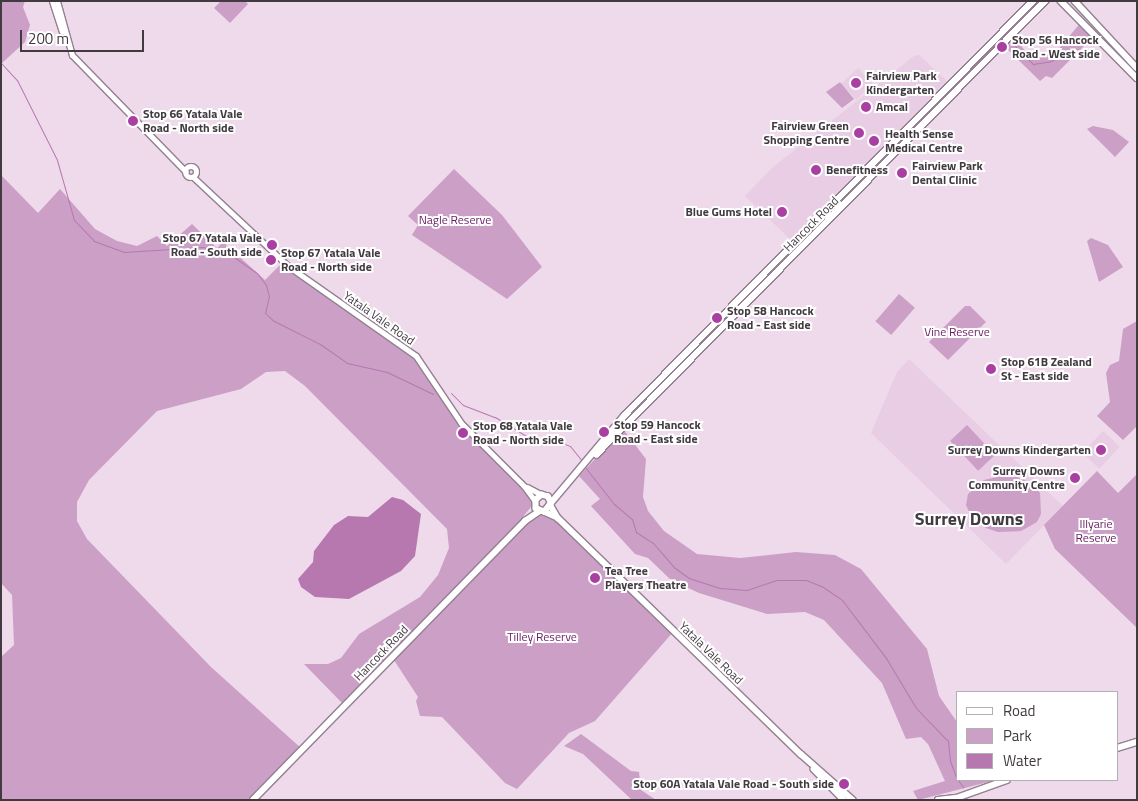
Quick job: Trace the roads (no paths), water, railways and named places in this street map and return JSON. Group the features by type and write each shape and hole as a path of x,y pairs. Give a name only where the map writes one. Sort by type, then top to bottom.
{"main road":[{"name":"Hancock Road","path":"586,464 624,416 1033,1"},
{"name":"Hancock Road","path":"525,521 542,512 551,504 586,464 1044,1"},
{"path":"1061,1 1137,78"},
{"path":"1075,1 1137,68"},
{"path":"1102,41 1106,36"},
{"path":"950,96 952,83 968,78"},
{"path":"895,142 910,137 911,126"},
{"name":"Hancock Road","path":"253,800 525,521 535,503 571,480"},
{"name":"Yatala Vale Road","path":"544,496 551,504 558,518 847,799"},
{"path":"535,503 542,512"},
{"name":"Yatala Vale Road","path":"542,512 558,518"},
{"path":"1118,748 1137,742"},
{"name":"Yatala Vale Road","path":"801,754 833,789 847,799"},
{"path":"938,800 954,799 1004,781"}],"street":[{"path":"52,1 64,36 77,61 187,170 195,175"},
{"path":"57,1 64,36"},
{"path":"187,170 195,168 195,175"},
{"name":"Yatala Vale Road","path":"195,175 288,266 416,356 461,423 524,486 535,503"},
{"name":"Yatala Vale Road","path":"524,486 544,496"}],"water":[{"path":"392,497 403,500 421,514 415,556 401,571 349,599 315,597 301,587 298,579 313,562 314,551 334,525 348,516 368,517"}],"waterway":[{"path":"1010,41 1033,64 1051,61 1068,52"},
{"path":"1,63 17,80 57,160 74,220 94,241 124,252 203,247 234,257 257,273 266,285 269,296 265,313 274,321 320,344 347,363 387,372 433,394"},
{"path":"451,393 463,405 495,417 541,445 560,442 570,446 582,461"},
{"path":"585,467 614,504 632,519 636,532 653,543 675,568 689,578 720,588 747,590 776,580 806,580 823,587 842,600 886,658 916,708 948,741 950,761 956,776"},
{"path":"959,781 963,787"}],"place":[{"name":"Stop 56 Hancock Road - West side","path":"1002,47"},
{"name":"Fairview Park Kindergarten","path":"856,83"},
{"name":"Amcal","path":"866,107"},
{"name":"Stop 66 Yatala Vale Road - North side","path":"133,121"},
{"name":"Fairview Green Shopping Centre","path":"859,133"},
{"name":"Health Sense Medical Centre","path":"874,141"},
{"name":"Benefitness","path":"816,170"},
{"name":"Fairview Park Dental Clinic","path":"902,173"},
{"name":"Blue Gums Hotel","path":"782,212"},
{"name":"Stop 67 Yatala Vale Road - South side","path":"272,245"},
{"name":"Stop 67 Yatala Vale Road - North side","path":"271,260"},
{"name":"Stop 58 Hancock Road - East side","path":"717,318"},
{"name":"Stop 61B Zealand St - East side","path":"991,369"},
{"name":"Stop 59 Hancock Road - East side","path":"604,432"},
{"name":"Stop 68 Yatala Vale Road - North side","path":"463,433"},
{"name":"Surrey Downs Kindergarten","path":"1101,450"},
{"name":"Surrey Downs Community Centre","path":"1075,478"},
{"name":"Tea Tree Players Theatre","path":"595,578"},
{"name":"Stop 60A Yatala Vale Road - South side","path":"844,784"}],"district":[{"name":"Surrey Downs","path":"969,519"}],"park label":[{"name":"Nagle Reserve","path":"455,220"},
{"name":"Vine Reserve","path":"957,332"},
{"name":"Illyarie Reserve","path":"1096,531"},
{"name":"Tilley Reserve","path":"542,637"}]}
